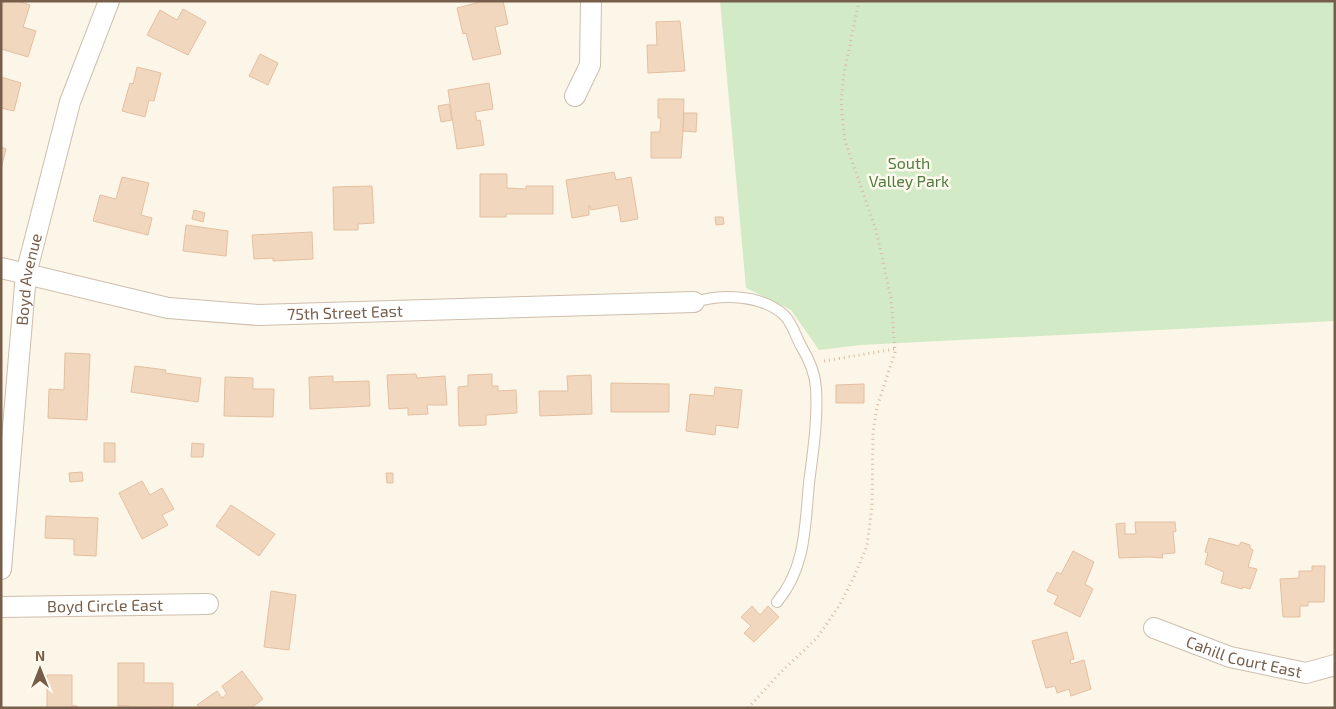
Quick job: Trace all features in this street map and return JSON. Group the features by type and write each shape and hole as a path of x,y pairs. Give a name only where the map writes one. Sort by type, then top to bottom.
{"street":[{"name":"Boyd Avenue","path":"1,569 26,274 70,102 109,1"},
{"path":"575,96 590,66 590,1"},
{"name":"75th Street East","path":"1,268 168,308 258,315 694,302"},
{"name":"Boyd Circle East","path":"1,607 208,604"},
{"name":"Cahill Court East","path":"1154,628 1230,657 1306,673 1335,665"}],"lane":[{"path":"694,302 730,296 770,305 786,317 811,364 816,386 817,416 802,549 796,573 777,602"}],"path":[{"path":"748,708 781,672 817,638 839,606 867,546 872,506 873,432 877,407 895,349 891,298 876,230 845,140 842,116 841,102 844,72 859,1"},
{"path":"811,364 895,349"}],"green space":[{"name":"South Valley Park","path":"720,1 1335,1 1335,321 861,345 819,350 791,310 746,288"}],"building":[{"path":"4,1 18,1 30,5 23,27 36,31 28,57 1,49 1,11"},
{"path":"484,1 503,1 508,24 495,27 501,54 473,60 466,33 463,34 457,8"},
{"path":"183,9 206,22 188,55 147,35 160,10 177,20"},
{"path":"680,21 685,71 648,73 647,45 657,45 656,22"},
{"path":"260,54 278,63 268,85 249,76"},
{"path":"137,67 161,73 154,101 149,100 145,117 122,111 130,83 133,84"},
{"path":"1,77 21,83 14,111 1,108"},
{"path":"489,83 493,109 475,112 477,121 480,120 484,145 457,149 448,90"},
{"path":"658,99 684,99 681,158 651,158 651,132 660,132 661,118 658,118"},
{"path":"449,104 452,120 441,122 438,106"},
{"path":"684,113 697,113 696,132 683,131"},
{"path":"1,147 6,149 1,169"},
{"path":"614,172 616,180 631,177 638,219 621,222 618,205 591,210 589,205 589,215 572,218 566,180"},
{"path":"480,174 507,174 507,188 526,189 526,186 553,186 553,214 506,214 506,217 480,217"},
{"path":"122,177 149,183 141,215 152,218 148,235 93,221 100,195 116,199"},
{"path":"372,186 374,223 358,224 358,230 334,230 333,187"},
{"path":"194,210 205,213 203,222 192,219"},
{"path":"715,217 723,217 724,224 716,225"},
{"path":"186,225 228,231 226,256 183,251"},
{"path":"312,232 313,259 273,261 273,258 254,259 252,235"},
{"path":"65,353 90,354 87,420 48,418 49,389 64,390"},
{"path":"135,366 166,370 165,373 201,378 198,402 131,392"},
{"path":"416,374 417,378 445,376 447,405 427,405 428,414 408,415 408,408 389,409 387,375"},
{"path":"492,374 492,386 498,386 498,391 516,390 517,413 486,415 486,425 459,426 458,387 468,386 468,375"},
{"path":"591,375 592,414 540,416 539,391 568,391 567,376"},
{"path":"333,376 333,382 369,381 370,406 310,409 309,377"},
{"path":"225,377 253,378 253,389 274,389 273,417 224,416"},
{"path":"611,383 669,384 669,412 611,412"},
{"path":"864,384 864,403 836,403 836,385"},
{"path":"715,387 742,390 738,428 716,425 715,435 686,431 690,394 714,396"},
{"path":"104,443 115,443 115,462 104,462"},
{"path":"192,443 204,444 203,457 191,457"},
{"path":"82,472 83,481 70,482 69,473"},
{"path":"386,473 393,473 393,483 387,483"},
{"path":"142,481 150,495 162,488 174,509 162,515 168,525 142,539 119,493"},
{"path":"231,505 275,534 259,556 216,526"},
{"path":"46,516 98,518 96,556 74,555 74,539 45,538"},
{"path":"1135,522 1175,522 1176,531 1173,532 1175,553 1162,554 1163,558 1119,558 1116,524 1125,523 1125,534 1136,534"},
{"path":"1209,538 1239,546 1241,542 1250,545 1250,548 1253,550 1248,567 1257,569 1250,589 1243,587 1242,589 1221,583 1224,572 1205,564 1208,553 1205,552"},
{"path":"1073,551 1094,562 1085,584 1093,589 1080,617 1054,604 1058,596 1047,591 1057,572 1061,574"},
{"path":"1312,566 1325,566 1324,602 1308,602 1308,606 1300,606 1300,617 1283,617 1280,579 1299,578 1299,571 1312,571"},
{"path":"271,591 296,595 289,650 264,647"},
{"path":"752,606 760,615 768,606 779,617 754,642 744,633 751,626 741,617"},
{"path":"1067,632 1074,659 1070,660 1071,664 1084,660 1091,689 1071,696 1069,689 1057,693 1055,686 1046,688 1032,641"},
{"path":"118,663 144,663 144,683 173,683 173,707 130,708 130,706 118,706"},
{"path":"242,671 263,699 251,708 200,708 197,705 217,691 222,698 227,694 222,686"},
{"path":"47,675 72,675 72,706 77,706 77,708 47,708"}]}
